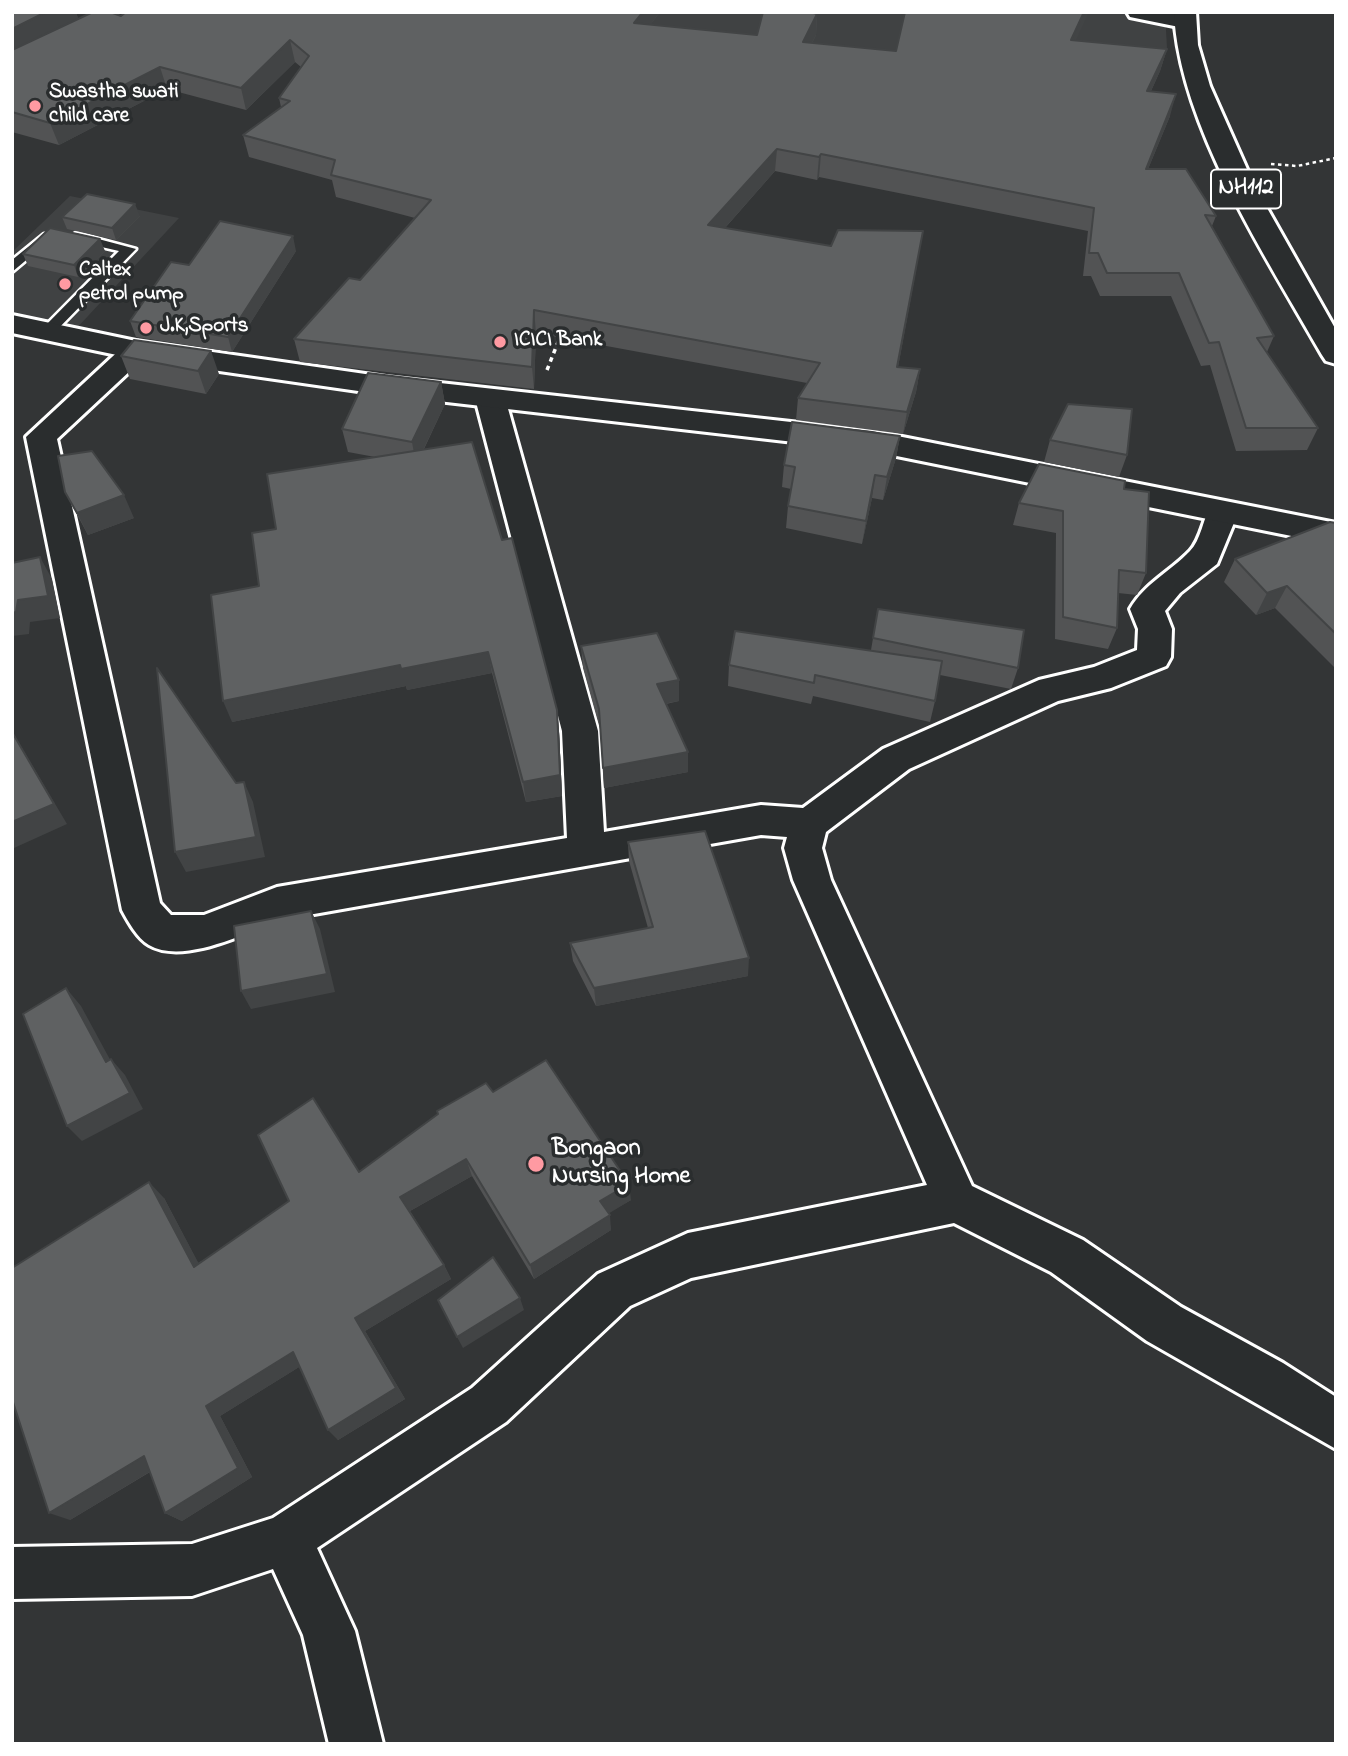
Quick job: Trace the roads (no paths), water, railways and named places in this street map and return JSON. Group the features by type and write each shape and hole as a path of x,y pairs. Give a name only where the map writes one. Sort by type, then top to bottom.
{"main road":[{"path":"12,67 122,12"},
{"path":"1138,12 1185,16"},
{"name":"NH112","path":"1185,16 1187,52 1232,162 1336,355"},
{"path":"12,324 135,350 490,398 873,441 1336,534"},
{"path":"135,350 41,437 142,909 161,932 205,932 277,904 761,820 809,824"},
{"path":"490,398 580,731 586,850"},
{"path":"956,1201 813,880 803,848 809,824 896,759 1051,689 1099,679 1154,657 1155,629 1147,609 1168,585 1206,556 1222,513"},
{"path":"12,1573 192,1570 286,1539 489,1405 614,1290 688,1256 956,1201 1067,1256 1164,1324 1266,1380 1336,1425"},
{"path":"286,1539 329,1631 356,1744"}],"lane":[{"path":"12,268 50,232 129,248 48,331"}],"place":[{"name":"Swastha swati child care","path":"35,106"},
{"name":"Caltex petrol pump","path":"65,284"},
{"name":"J.K,Sports","path":"146,328"},
{"name":"ICICI Bank","path":"500,342"},
{"name":"Bongaon Nursing Home","path":"536,1164"}]}
